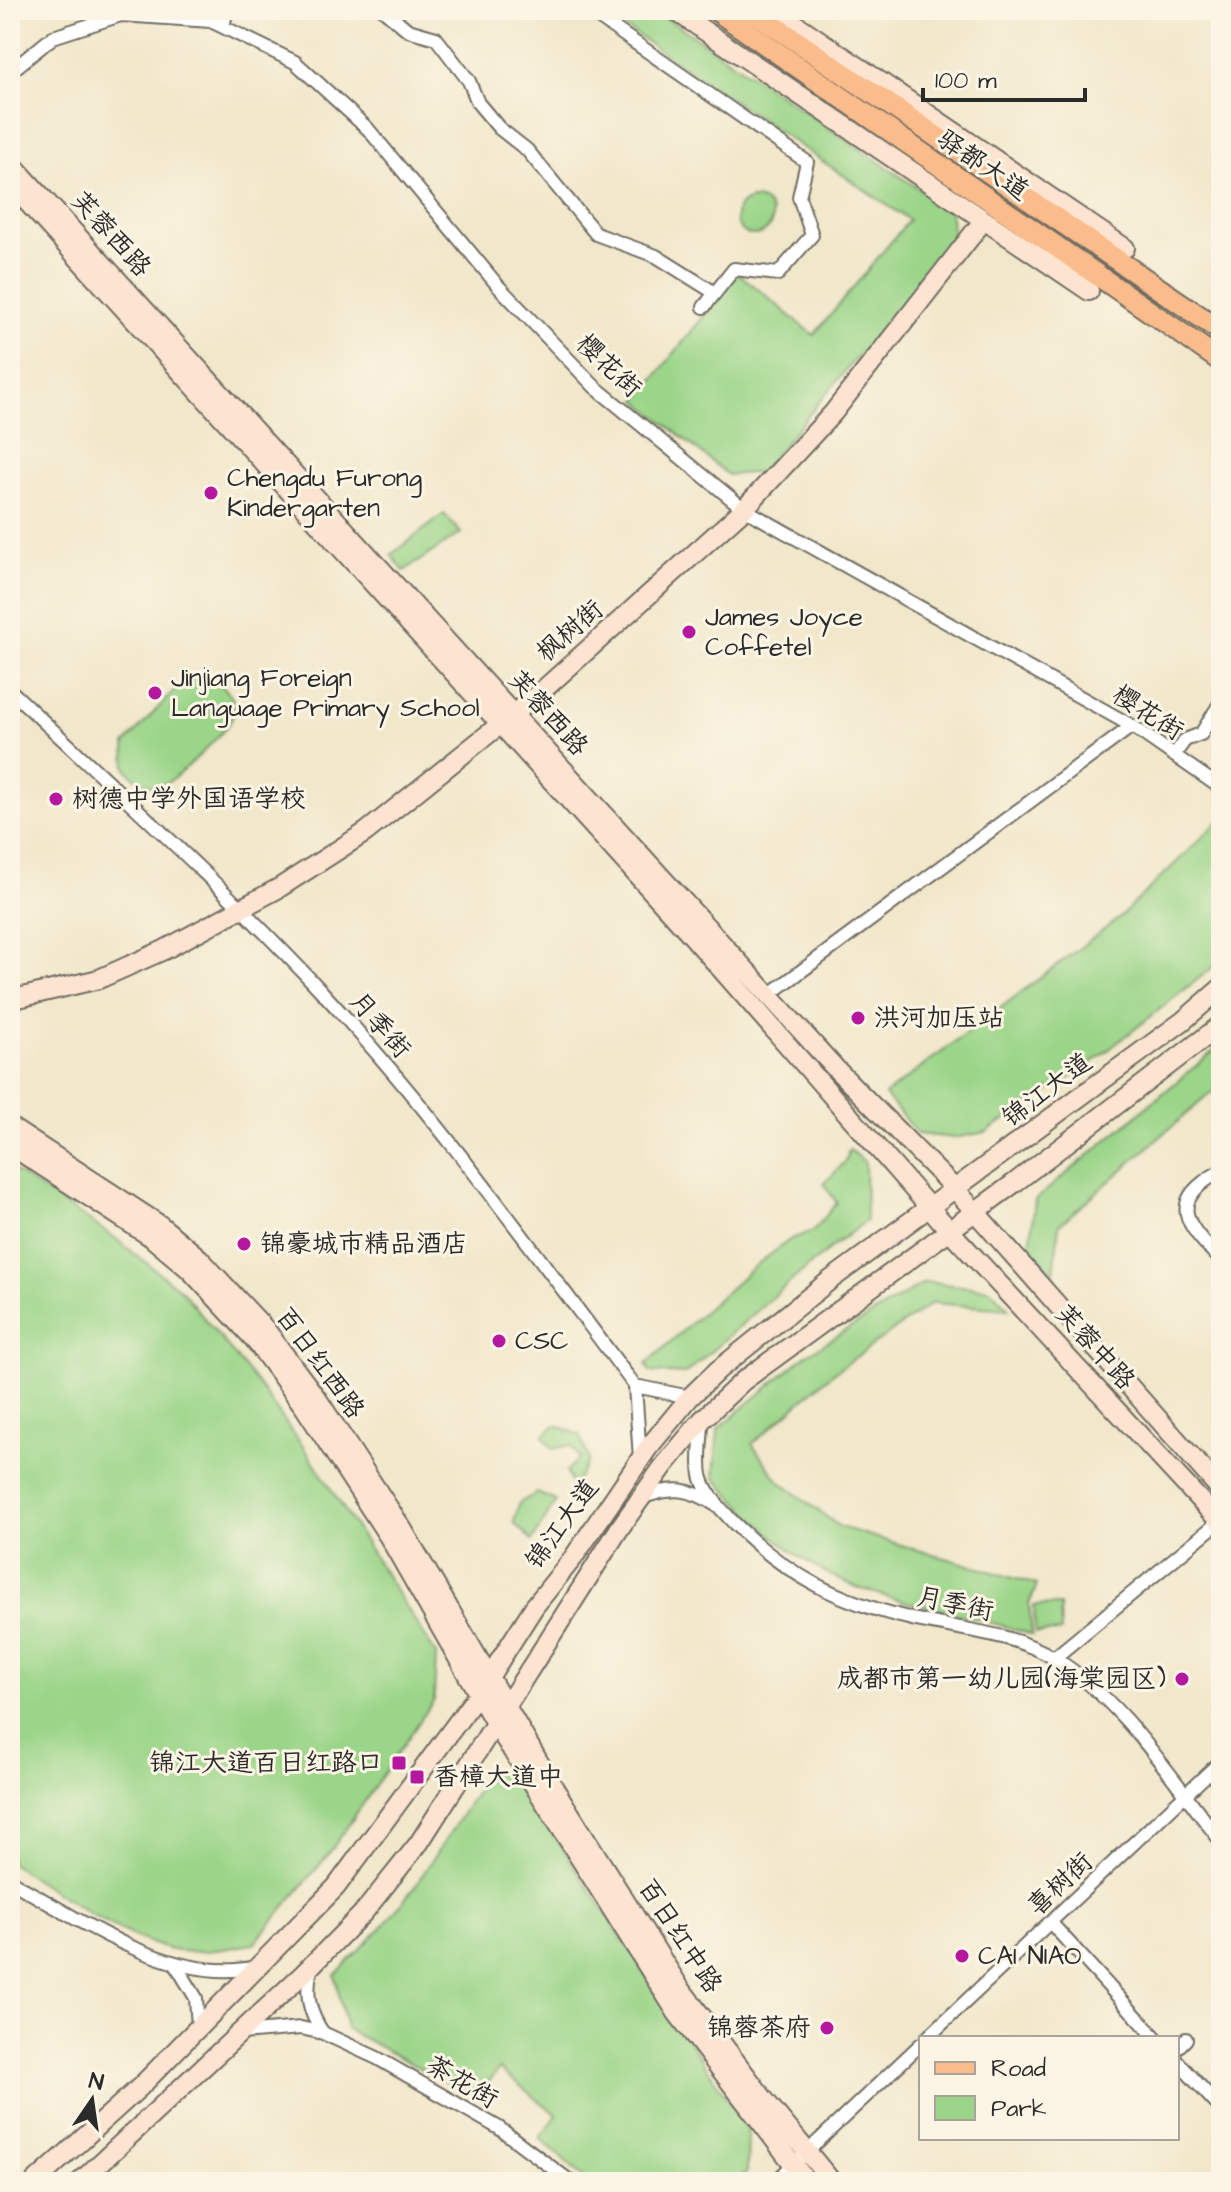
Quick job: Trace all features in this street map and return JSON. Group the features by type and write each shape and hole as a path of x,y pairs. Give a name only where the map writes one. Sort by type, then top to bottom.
{"main road":[{"path":"674,10 1089,291 1123,293"},
{"name":"驿都大道","path":"716,10 1221,361"},
{"name":"驿都大道","path":"751,10 1221,331"},
{"path":"775,10 1125,248 1134,271"},
{"name":"芙蓉西路","path":"10,162 505,718 679,922 930,1206"},
{"name":"芙蓉西路","path":"10,183 505,718 955,1189"},
{"name":"枫树街","path":"10,1000 99,979 164,950 242,908 366,832 543,690 744,509 833,413 983,221"},
{"name":"锦江大道","path":"35,2182 195,2033 336,1887 479,1693 640,1459 690,1397 718,1370 829,1281 1170,1030 1221,988"},
{"name":"锦江大道","path":"80,2182 312,1965 364,1912 419,1843 641,1498 702,1420 743,1381 976,1212 1221,1025"},
{"name":"百日红西路","path":"10,1127 160,1225 237,1295 318,1400 403,1530 507,1704"},
{"name":"百日红西路","path":"10,1145 151,1237 226,1305 305,1408 389,1537 495,1723"},
{"name":"芙蓉中路","path":"955,1189 1221,1490"},
{"name":"芙蓉中路","path":"930,1206 1220,1521"},
{"name":"百日红中路","path":"507,1704 554,1788 680,1988 800,2158 807,2182"},
{"name":"百日红中路","path":"495,1723 677,2013 800,2158 832,2182"}],"street":[{"path":"223,26 227,10"},
{"path":"384,10 408,30 436,38 458,64 478,103 499,128 527,150 596,234 656,256 715,293"},
{"path":"588,10 807,162 799,197 811,229 808,241 778,274 739,267 704,307"},
{"name":"樱花街","path":"10,72 53,37 121,15 186,18 223,26 295,62 331,93 385,149 499,287 595,387 744,509 1132,726 1221,788"},
{"name":"月季街","path":"10,690 242,908 324,994 414,1097 488,1189 635,1386"},
{"path":"1174,755 1185,740 1201,734 1221,702"},
{"path":"769,995 1132,726"},
{"path":"1221,1171 1193,1188 1186,1209 1192,1231 1221,1260"},
{"path":"640,1459 635,1386 690,1397"},
{"name":"月季街","path":"702,1420 701,1476 717,1506 757,1546 800,1579 835,1595 910,1618 987,1632 1054,1658 1110,1705 1154,1749 1221,1841"},
{"path":"641,1498 680,1488 696,1492 717,1506"},
{"path":"1054,1658 1220,1521"},
{"name":"喜树街","path":"929,2036 1221,1761"},
{"path":"10,1881 80,1920 176,1965 237,1970 255,1967 268,1957"},
{"path":"1050,1922 1154,2036"},
{"path":"176,1965 196,1998 200,2015 195,2033"},
{"path":"312,1965 307,1985 308,2003 323,2033"},
{"name":"茶花街","path":"240,2033 281,2027 323,2033 377,2058 499,2128 571,2182"},
{"path":"775,2182 919,2046"},
{"path":"1179,2063 1221,2109"}],"green space":[{"path":"600,10 655,10 950,210 953,235 949,247 761,472 728,475 637,400 738,273 814,335 909,220"},
{"path":"754,199 767,204 772,217 767,230 754,235 741,230 736,217 741,204"},
{"path":"444,514 461,533 404,571 391,555"},
{"path":"196,677 213,681 226,690 234,704 230,722 177,776 156,786 141,782 126,768 125,744 179,685"},
{"path":"1221,819 1221,958 1212,968 1093,1062 986,1132 954,1138 917,1134 885,1095 1118,919"},
{"path":"1221,1045 1221,1084 1059,1225 1054,1274 1030,1247 1035,1200"},
{"path":"849,1149 865,1162 866,1221 796,1277 685,1374 650,1372 646,1364 751,1269 791,1239 813,1231 837,1203 824,1184 846,1161"},
{"path":"10,1168 115,1238 182,1291 257,1383 312,1459 436,1654 434,1700 328,1855 254,1944 199,1952 168,1949 126,1933 10,1863"},
{"path":"925,1282 990,1289 1009,1309 932,1303 832,1374 752,1444 778,1480 840,1527 1037,1585 1029,1604 1032,1635 847,1583 804,1560 766,1530 714,1477 718,1429 806,1355"},
{"path":"556,1425 580,1435 589,1460 573,1487 566,1471 580,1458 570,1445 553,1449 543,1436"},
{"path":"537,1493 556,1501 532,1541 514,1523 519,1503"},
{"path":"1060,1605 1061,1632 1035,1633 1034,1606"},
{"path":"488,1774 514,1774 748,2130 747,2172 737,2182 589,2182 540,2138 557,2115 499,2069 476,2098 346,2029 335,1975 385,1924 416,1885"}],"place":[{"name":"Chengdu Furong Kindergarten","path":"211,493"},
{"name":"James Joyce Coffetel","path":"689,632"},
{"name":"Jinjiang Foreign Language Primary School","path":"155,693"},
{"name":"树德中学外国语学校","path":"56,799"},
{"name":"洪河加压站","path":"858,1018"},
{"name":"锦豪城市精品酒店","path":"244,1244"},
{"name":"CSC","path":"499,1341"},
{"name":"成都市第一幼儿园(海棠园区)","path":"1182,1679"},
{"name":"锦江大道百日红路口","path":"399,1763"},
{"name":"香樟大道中","path":"417,1777"},
{"name":"CAI NIAO","path":"962,1956"},
{"name":"锦蓉茶府","path":"827,2028"}]}
